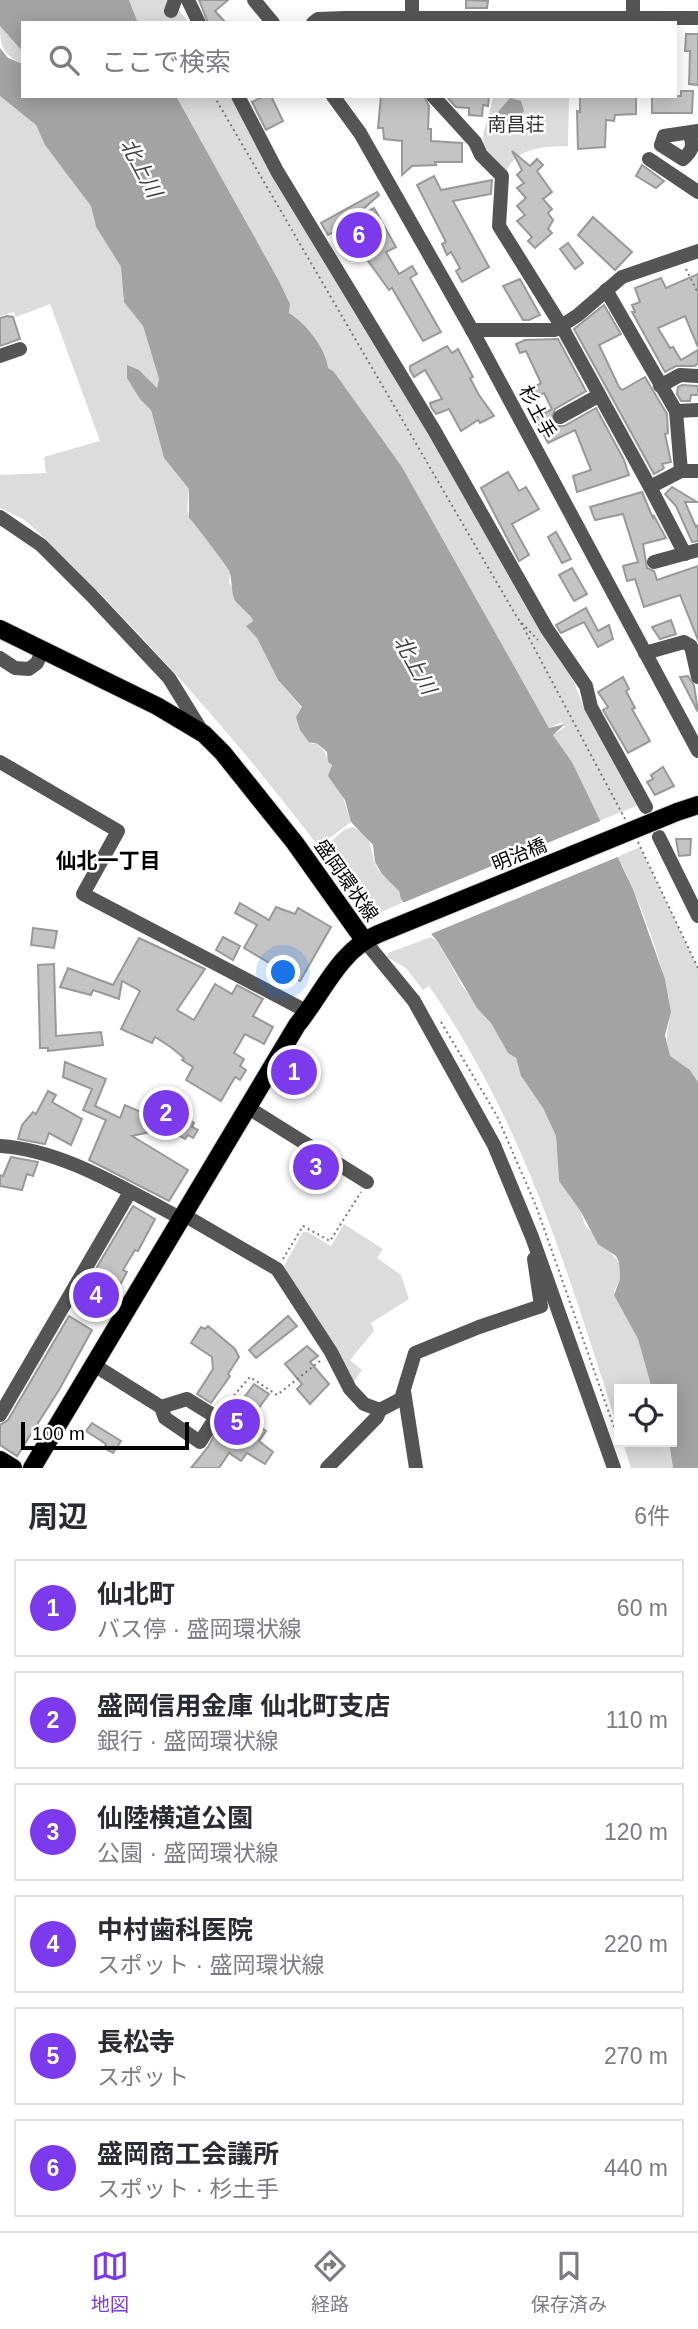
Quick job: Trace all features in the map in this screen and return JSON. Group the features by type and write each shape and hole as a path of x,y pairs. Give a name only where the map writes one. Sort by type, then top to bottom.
{"main road":[{"name":"盛岡環状線","path":"0,629 180,718 204,734 223,753 371,937 344,958 247,1107 32,1468"},
{"name":"明治橋","path":"371,937 698,805"},
{"path":"0,1460 13,1468"}],"street":[{"path":"188,0 198,21"},
{"path":"254,0 272,21"},
{"path":"412,0 412,20"},
{"path":"633,0 633,18"},
{"path":"316,21 698,18"},
{"path":"239,98 277,171 434,430 547,629 586,686 590,707 646,807"},
{"name":"杉土手","path":"334,98 360,133 472,330 698,751"},
{"path":"435,98 475,142 481,155 502,176 499,226 562,327 650,487 691,552 654,562"},
{"path":"649,159 698,192"},
{"path":"472,330 555,330 622,277 698,251"},
{"path":"606,290 676,411 681,471"},
{"path":"0,356 20,349"},
{"path":"660,386 680,375 698,376"},
{"path":"560,416 598,396"},
{"path":"676,411 698,410"},
{"path":"650,487 681,471 698,471"},
{"path":"0,517 41,545 93,596 169,678 204,734"},
{"path":"645,653 684,642 691,646 698,677"},
{"path":"0,658 15,668 29,669 37,663 43,649"},
{"path":"0,762 118,831 83,894 308,1012"},
{"path":"659,837 698,916"},
{"path":"371,937 450,1061 494,1145 535,1243 613,1468"},
{"path":"247,1107 367,1182"},
{"path":"0,1146 41,1153 130,1192 183,1217 277,1269 331,1352 350,1389 364,1404 380,1410"},
{"path":"0,1415 130,1192"},
{"path":"327,1468 377,1417 380,1410 401,1399 415,1353 541,1306 534,1264 535,1243"},
{"path":"94,1365 161,1407 165,1418 200,1442 216,1417 187,1399 161,1407"},
{"path":"404,1391 414,1465"}],"path":[{"path":"215,98 518,619 629,826"},
{"path":"681,257 698,293"},
{"path":"518,619 539,641"},
{"path":"635,836 698,968"},
{"path":"277,1269 303,1226 330,1241 367,1182"},
{"path":"216,1417 250,1377 277,1395 331,1352"}],"green space":[{"path":"129,0 171,0 187,21 137,21"},
{"path":"0,26 21,50 21,63 4,50"},
{"path":"0,96 36,125 45,145 91,206 96,227 121,267 126,288 123,298 143,326 159,379 157,389 139,370 136,391 151,410 164,458 189,489 187,510 230,573 229,583 252,617 253,621 247,625 257,638 278,680 302,708 296,717 312,744 318,744 323,750 341,791 351,822 324,842 327,845 344,830 353,827 361,832 369,842 380,872 397,888 404,902 372,916 367,913 293,813 173,671 25,520 0,508 0,475 46,473 44,457 100,441 50,304 16,317 14,312 0,316"},
{"path":"177,98 231,98 569,670 585,710 639,805 599,821 572,762 553,735 565,727 562,722 549,728 402,467 328,368 297,318 289,313 290,304"},
{"name":"南昌荘","path":"493,98 569,98 568,146 540,148 523,153 510,164 505,173 487,151 484,143 484,129"},
{"path":"640,847 698,968 698,1082 690,1070 670,1057 667,1037 670,1009 664,977 641,907 617,857"},
{"path":"431,937 438,942 463,987 491,1023 508,1053 516,1058 521,1076 543,1108 556,1136 559,1181 581,1212 585,1225 619,1262 620,1279 614,1292 638,1339 651,1384 614,1384 614,1416 582,1315 541,1202 492,1091 429,986 423,990 406,968 387,957 388,953"},
{"path":"308,1154 331,1169 324,1180 301,1165"},
{"path":"344,1224 383,1249 377,1258 401,1275 409,1299 371,1323 374,1331 350,1360 362,1370 352,1385 284,1266 303,1232 308,1232 331,1246"},
{"path":"625,1447 670,1447 673,1468 631,1468"}],"water":[{"path":"0,0 129,0 137,21 21,21 21,50 0,26"},
{"name":"北上川","path":"0,48 8,58 21,63 21,98 177,98 279,281 290,304 289,313 314,337 328,368 334,372 402,467 549,728 565,724 553,735 572,762 633,889 665,979 671,1012 665,1035 670,1056 690,1070 698,1082 698,1468 673,1468 670,1447 677,1447 677,1384 651,1384 638,1339 614,1295 620,1279 619,1262 616,1256 598,1244 581,1212 559,1181 556,1136 543,1108 521,1076 516,1058 508,1053 491,1023 477,1008 438,942 401,899 399,891 382,874 375,862 373,845 351,822 345,800 328,776 332,765 328,762 327,752 318,744 309,742 300,730 296,717 302,707 278,680 257,638 246,626 253,621 234,599 229,571 189,518 189,489 164,458 151,410 140,399 127,378 127,365 139,370 157,388 159,379 143,326 124,302 121,267 96,227 91,206 45,145 36,125 0,96"},
{"path":"510,98 521,101 524,111 517,123 498,129 494,125 497,113"}],"pier":[{"path":"603,820 620,856 426,936 400,904"}],"building":[{"path":"199,0 228,0 215,11 224,21 207,21"},
{"path":"466,0 488,1 487,8 466,8"},
{"path":"686,34 698,34 698,85 689,84 690,51 685,51"},
{"path":"681,91 693,91 692,113 652,113 652,98 681,96"},
{"path":"260,98 272,98 283,121 266,130 252,102"},
{"path":"381,98 425,98 429,106 428,129 431,129 431,141 462,143 462,162 435,162 436,165 412,166 402,175 402,141 384,139 383,128 378,128"},
{"path":"448,98 489,98 488,106 483,105 482,116 469,115 469,108 456,107"},
{"path":"580,98 636,98 636,114 615,115 614,121 606,120 605,147 578,149 577,111 580,112"},
{"path":"512,151 530,166 537,159 543,165 537,171 552,192 543,199 552,209 548,213 553,220 548,229 552,233 535,248 528,241 532,237 517,221 525,215 517,206 526,198 517,188 524,183 517,175 522,170"},
{"path":"642,165 664,181 656,188 636,176"},
{"path":"434,176 441,190 492,180 491,194 453,201 489,267 462,282 456,271 460,268 451,252 447,255 442,244 446,242 417,185"},
{"path":"377,192 379,195 361,211 363,214 374,208 396,247 386,252 399,274 412,266 417,274 410,278 441,332 423,341 392,288 389,290 343,226 328,235 321,223"},
{"path":"593,217 632,252 615,270 578,235"},
{"path":"568,243 583,263 575,269 560,249"},
{"path":"698,274 698,347 685,316 658,328 681,360 698,350 698,363 695,366 676,366 665,372 632,312 635,312 632,305 640,302 635,288 661,278 666,288"},
{"path":"520,279 540,315 529,320 523,320 503,286"},
{"path":"604,305 621,334 599,345 619,387 622,390 645,377 667,414 668,433 665,434 671,462 662,464 664,468 654,474 574,329"},
{"path":"13,317 20,339 0,346 0,318"},
{"path":"558,339 586,391 555,409 551,421 556,426 564,426 596,408 624,460 629,475 577,492 573,476 591,470 575,430 548,443 535,418 552,409 544,393 528,402 522,394 541,383 526,351 520,353 516,344 525,340"},
{"path":"447,346 452,353 458,349 479,395 494,416 480,423 478,420 461,431 449,409 436,414 431,407 430,403 442,399 425,370 414,377 410,370 410,366"},
{"path":"698,386 698,395 691,395 690,401 681,401 677,394 678,387"},
{"path":"508,472 519,491 526,487 539,509 512,524 529,555 519,561 481,488"},
{"path":"672,487 697,502 685,502 696,527 698,525 698,541 692,542 676,506 665,494"},
{"path":"642,492 653,518 654,516 666,538 643,544 647,568 654,571 657,580 698,566 698,640 680,595 644,607 635,579 627,581 623,566 638,562 623,514 595,520 590,507"},
{"path":"556,532 571,559 562,563 548,537"},
{"path":"572,568 587,594 574,601 559,575"},
{"path":"586,608 598,631 609,625 613,639 598,647 584,622 561,633 556,625"},
{"path":"671,620 676,634 660,639 652,627"},
{"path":"688,676 694,685 698,712 680,677"},
{"path":"623,677 629,689 626,691 635,708 632,709 650,741 628,753 603,710 608,707 598,692"},
{"path":"663,767 674,786 655,795 647,782 653,779 651,775"},
{"path":"676,839 691,839 690,855 679,856"},
{"path":"240,903 269,920 276,907 295,914 298,908 331,927 300,981 244,948 257,925 235,913"},
{"path":"33,928 57,931 54,948 31,945"},
{"path":"223,937 240,946 233,960 216,950"},
{"path":"139,938 205,969 177,1010 194,1020 215,984 232,994 237,985 263,999 253,1016 273,1027 264,1044 245,1034 234,1053 244,1059 240,1066 246,1070 240,1080 235,1077 221,1101 186,1080 193,1067 182,1060 184,1058 172,1048 155,1037 152,1043 121,1029 140,991 122,981 119,999 93,990 91,995 60,987 68,968 113,985"},
{"path":"54,964 56,1036 101,1032 103,1045 48,1051 48,1048 40,1048 38,965"},
{"path":"65,1062 106,1079 95,1106 120,1118 125,1105 152,1117 161,1103 194,1123 192,1127 198,1130 193,1138 188,1135 185,1139 167,1128 132,1136 188,1170 169,1201 89,1160 106,1120 83,1110 92,1089 63,1077"},
{"path":"48,1091 56,1095 52,1102 82,1119 71,1145 49,1133 45,1144 18,1139 22,1125 33,1112 36,1114"},
{"path":"11,1157 38,1162 33,1176 27,1174 22,1190 0,1186 0,1175 3,1176"},
{"path":"133,1206 155,1219 138,1251 135,1250 123,1270 127,1272 107,1309 81,1294"},
{"path":"69,1316 92,1330 59,1390 17,1456 0,1445 0,1425 8,1420"},
{"path":"288,1316 297,1326 256,1358 249,1350"},
{"path":"208,1326 235,1349 239,1357 228,1374 230,1376 211,1403 197,1394 213,1369 212,1357 191,1343 201,1327 205,1329"},
{"path":"307,1346 318,1356 310,1362 329,1384 310,1404 297,1389 302,1384 285,1364"},
{"path":"254,1384 269,1394 250,1420 266,1431 259,1441 273,1452 265,1464 247,1453 241,1461 229,1453 219,1468 191,1468 208,1447 225,1415 229,1418"},
{"path":"92,1423 121,1441 113,1453 104,1448 106,1444 86,1431"}],"place":[{"name":"盛岡商工会議所","path":"359,235"},
{"name":"仙北町","path":"294,1072"},
{"name":"盛岡信用金庫 仙北町支店","path":"166,1113"},
{"name":"仙陸横道公園","path":"316,1167"},
{"name":"中村歯科医院","path":"96,1295"},
{"name":"長松寺","path":"237,1422"}],"district":[{"name":"仙北一丁目","path":"108,861"}]}
